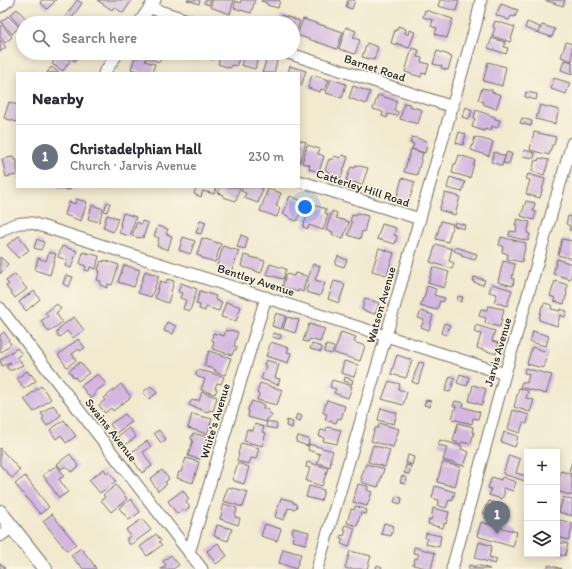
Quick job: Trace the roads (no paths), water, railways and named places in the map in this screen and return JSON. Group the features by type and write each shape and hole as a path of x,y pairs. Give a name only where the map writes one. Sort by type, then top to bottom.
{"street":[{"path":"0,7 9,0"},
{"name":"Watson Avenue","path":"317,569 453,107 470,48 481,0"},
{"path":"144,16 153,4 181,16"},
{"name":"Barnet Road","path":"300,57 453,107"},
{"path":"105,72 113,60"},
{"name":"Jarvis Avenue","path":"452,569 572,143"},
{"name":"Catterley Hill Road","path":"300,181 420,219"},
{"name":"Bentley Avenue","path":"0,232 13,224 23,222 32,223 506,374"},
{"name":"White's Avenue","path":"189,553 266,297"},
{"name":"Swains Avenue","path":"0,308 202,569"},
{"path":"0,512 45,569"},
{"path":"0,536 12,527"}],"place":[{"name":"Christadelphian Hall","path":"497,534"}]}
